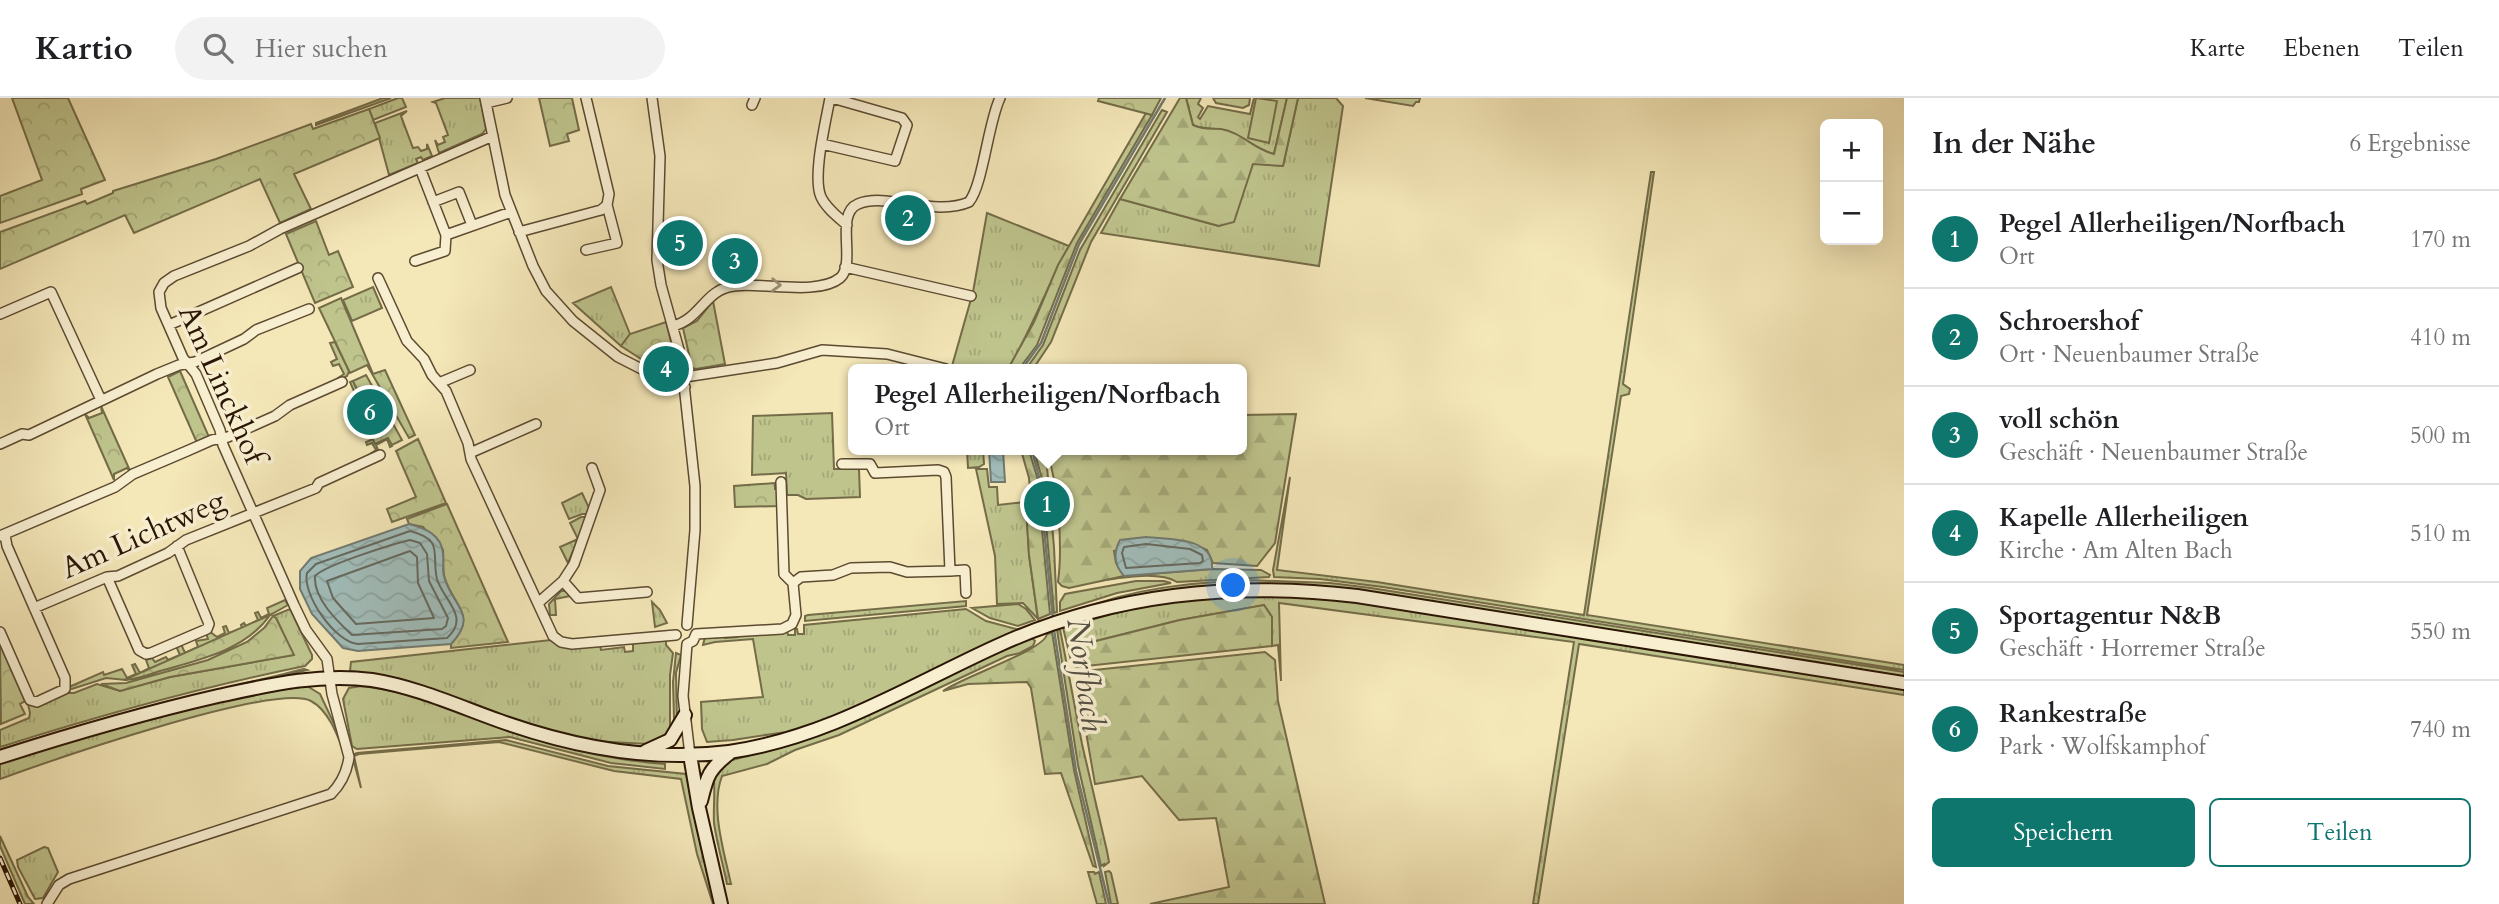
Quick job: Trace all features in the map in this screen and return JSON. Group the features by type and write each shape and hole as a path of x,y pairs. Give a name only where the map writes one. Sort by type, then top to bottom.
{"main road":[{"path":"0,757 163,709 263,686 330,677 402,686 536,733 587,746 639,753 690,755 732,751 779,742 847,719 1026,634 1080,615 1144,600 1202,592 1266,589 1325,592 1904,683"},
{"path":"639,753 659,747 670,740 685,715"},
{"path":"699,808 714,764 732,751"},
{"path":"690,755 699,808 722,904"}],"street":[{"path":"507,98 486,100 511,212 540,280 554,301 573,321 630,365 669,383 777,363 822,350 887,354 926,364"},
{"path":"586,98 617,243 586,250"},
{"path":"652,98 660,165 657,260 685,382 696,511 687,625"},
{"path":"822,144 895,161 907,125 905,120 831,98 822,144 819,193 824,203 847,225"},
{"path":"673,326 689,320 722,288 738,285 818,286 839,279 845,267 850,209 863,202 936,207 969,202 977,185 989,129 1000,98"},
{"name":"Am Linckhof","path":"47,904 59,885 69,879 331,794 345,776 349,757 332,694 326,656 306,630 253,514 195,374 169,325 158,297 161,286 168,279 493,136"},
{"path":"415,261 445,251 446,235 420,168"},
{"path":"433,202 459,192 472,225"},
{"path":"519,232 601,210 607,205"},
{"path":"446,235 511,212"},
{"path":"845,267 971,296"},
{"path":"169,325 298,268"},
{"path":"378,278 407,341 424,359 450,400 470,453 553,636 564,643 572,644 676,635"},
{"path":"0,314 51,292 101,400"},
{"path":"0,444 22,434 29,435 179,365 244,340 256,330 309,309"},
{"path":"439,383 470,370"},
{"path":"2,535 115,487 133,474 275,416 289,405 342,382"},
{"path":"470,453 536,424"},
{"name":"Am Lichtweg","path":"2,535 34,608 107,577 118,576 232,520 316,488 319,483 380,455"},
{"path":"842,464 870,464 876,472 944,472 950,571"},
{"path":"538,603 563,581 577,558 599,497 599,483 592,468"},
{"path":"696,634 788,627 792,624 796,615 793,583 784,574 781,482"},
{"path":"107,577 139,650 147,654 162,649 206,629 209,624 177,546"},
{"path":"793,583 801,577 833,575 851,568 890,568 907,572 965,570 966,593"},
{"path":"563,581 578,598 647,592"},
{"path":"0,632 30,700 37,702 61,692 66,685 65,678 34,608"},
{"path":"687,625 693,628 696,634 693,641 687,644 681,642 676,635 680,626 687,625"},
{"path":"687,644 683,696 690,755"}],"green space":[{"path":"12,98 68,98 105,180 81,189 82,194 0,223 0,196 42,180"},
{"path":"383,98 391,98 316,125 316,123"},
{"path":"402,98 406,107 373,120 369,109"},
{"path":"445,98 480,98 486,129 482,134 439,153 435,140 438,145 445,142 443,137 448,135 436,103 433,102"},
{"path":"539,98 572,98 579,130 567,134 569,141 550,146"},
{"path":"1099,98 1161,98 1152,115 1098,101"},
{"path":"1180,98 1186,98 1193,125 1228,131 1274,154 1287,98 1298,98 1283,166 1253,164 1234,222 1219,226 1120,199"},
{"path":"1186,98 1201,98 1198,104 1203,108 1198,117 1200,119 1208,106 1250,114 1254,98 1287,98 1274,154 1227,131 1193,125"},
{"path":"1213,98 1250,98 1249,105 1243,108 1216,103"},
{"path":"1256,98 1277,101 1269,143 1248,138"},
{"path":"1298,98 1336,98 1343,106 1319,266 1101,233 1120,199 1219,226 1253,163 1283,166"},
{"path":"1365,98 1420,98 1413,106"},
{"path":"369,109 380,138 294,174 311,209 280,223 260,179 134,233 125,215 0,269 0,232 311,124 313,129"},
{"path":"1162,110 1167,112 1091,242 1051,342 1036,364 1030,364 1043,345 1080,250"},
{"path":"407,111 401,116 413,148 418,147 421,151 427,149 427,144 432,156 423,160 421,157 416,159 418,163 389,175 375,123"},
{"path":"1146,113 1152,115 1077,243 1037,345 1023,364 1011,364 1034,322 1058,265"},
{"path":"1651,172 1654,172 1623,384 1630,389 1629,394 1621,396 1587,615 1904,665 1904,670 1383,587 1320,579 1274,577 1290,477 1277,570 1377,582 1584,615"},
{"path":"987,213 1069,246 1011,364 953,364 973,292"},
{"path":"316,221 329,255 338,251 353,287 315,303 286,234"},
{"path":"373,287 382,308 352,321 343,300"},
{"path":"611,287 630,334 621,346 573,303"},
{"path":"341,298 373,374 385,370 415,435 409,438 367,365 350,373 319,308"},
{"path":"713,301 725,364 692,368 683,328 697,321"},
{"path":"666,322 676,362 669,367 659,366 658,370 621,346 630,334"},
{"path":"335,342 349,371 347,376 339,380 344,374 339,364 333,366 331,362 337,359 330,343"},
{"path":"180,371 209,437 197,443 168,377"},
{"path":"366,375 402,440 392,445 388,438 375,444 362,417 356,419 350,406 362,400 353,381"},
{"path":"353,381 362,400 357,419 362,417 389,438 392,446 390,447 387,439 376,445 379,452 370,456 376,450 372,443 367,445 366,442 371,440 368,432 362,434 347,405 358,400 350,382"},
{"path":"101,406 131,473 127,468 114,474 114,480 85,414 89,418 102,413"},
{"path":"832,413 834,469 859,469 860,497 806,499 798,495 787,495 786,473 752,475 753,416"},
{"path":"1296,414 1275,543 1257,566 1213,563 1207,550 1172,541 1114,551 1116,563 1124,576 1069,588 1058,582 1058,516 1048,455 1247,455 1247,415"},
{"path":"418,439 446,503 392,522 387,509 416,497 396,451"},
{"path":"967,455 983,455 984,464 968,468"},
{"path":"1022,455 1030,455 1037,477 1050,614 1038,619 1029,555 1026,502 1031,501 1029,478"},
{"path":"1035,455 1043,455 1047,467 1054,547 1057,612 1054,613 1042,479"},
{"path":"976,469 987,469 989,487 997,487 998,505 1026,502 1029,555 1038,619 1023,603 997,604 995,556"},
{"path":"775,483 779,506 735,507 734,486"},
{"path":"582,493 590,510 588,514 569,519 562,503"},
{"path":"447,504 508,642 451,648 463,619 462,611 445,579 443,550 423,527 409,524 407,519"},
{"path":"587,517 578,539 570,523"},
{"path":"578,539 568,563 560,547"},
{"path":"1212,569 1261,570 1270,575 1177,582 1168,578 1145,576 1084,583 1124,576"},
{"path":"1248,580 1330,583 1371,588 1904,672 1904,677 1342,589 1258,585 1201,587 1149,594 1079,610 1120,596 1162,588"},
{"path":"1136,581 1171,583 1117,593 1060,611 1060,602 1065,594"},
{"path":"561,591 566,591 570,596 555,599 556,615 550,615 549,604"},
{"path":"1233,595 1335,598 1904,688 1904,695 1579,644 1538,904 1533,904 1574,642 1279,603 1281,681 1278,645 1272,646 1272,617 1264,605 1180,620 1068,648 1063,628 1164,602"},
{"path":"285,600 288,605 261,620 126,680 106,678 72,689 69,687 103,672 104,675 122,669 127,678 136,674 132,665 135,664 140,673 149,668 146,660 152,658 155,662 180,655 176,646 181,644 185,653 198,647 196,641 208,639 206,633 209,631 217,637 225,633 223,627 226,626 229,633 242,628 244,623 246,626 258,620 255,613 258,612 261,618 269,614 267,608"},
{"path":"966,601 966,606 805,621 805,616 808,615"},
{"path":"652,602 660,610 667,623 655,627"},
{"path":"1018,604 1035,620 1018,626 990,618 972,608"},
{"path":"1264,605 1272,617 1272,646 1077,667 1072,665 1068,648 1180,620"},
{"path":"290,609 312,655 312,659 305,666 151,702 0,747 0,730 29,718 28,704 64,693 74,693 97,684 120,691 170,677 293,655 273,616"},
{"path":"966,609 986,621 1020,630 858,709 786,732 707,742 702,729 701,702 763,697 753,639 703,645 705,637 737,637 740,634 787,630 788,635 795,635 795,629 798,634 804,634 804,625"},
{"path":"270,615 248,637 221,652 142,677 124,680"},
{"path":"273,616 294,655 170,677 120,691 101,684 126,683 208,660 247,642 264,628"},
{"path":"1060,629 1082,744 1107,851 1109,862 1104,866 1101,866 1078,765 1057,630"},
{"path":"1052,632 1074,770 1096,867 1093,866 1061,773 1045,774 1031,688 1027,682 968,684 943,691 1033,648"},
{"path":"1028,639 1035,641 1033,646 1020,653 1007,656 839,735 795,750 767,764 722,776 717,802 722,844 731,884 727,884 714,823 713,773 728,761 853,722 972,663"},
{"path":"551,640 562,647 600,645 601,650 624,647 625,652 633,651 633,643 666,640 666,645 673,653 670,675 670,733 649,744 591,741 520,723 401,679 350,671 351,662"},
{"path":"0,645 25,701 20,704 25,714 1,724"},
{"path":"1265,652 1275,660 1278,701 1325,904 1150,904 1229,887 1216,818 1179,820 1142,776 1095,784 1078,686 1085,671"},
{"path":"676,653 681,655 676,673 677,720 671,729 674,719 673,682"},
{"path":"304,669 307,670 193,697 0,752 114,716"},
{"path":"307,686 320,694 343,750 331,723 317,705 311,701 289,698 254,703 160,726 0,779 0,762 38,750 190,708"},
{"path":"361,686 409,695 562,746 606,756 665,764 665,769 611,763 510,737 357,749 352,746 343,699 349,688"},
{"path":"506,740 608,766 686,774 702,851 717,904 713,904 697,854 681,779 614,771 499,742 359,754 354,756 361,788 352,755 357,753"},
{"path":"0,836 28,897 34,904 25,904 0,846"},
{"path":"44,847 48,848 58,872 43,898 35,899 17,860"},
{"path":"1109,871 1118,904 1111,904 1105,872"},
{"path":"1088,872 1099,872 1106,904 1097,904"}],"water":[{"path":"989,455 1003,455 1005,482 991,482"},
{"path":"409,524 427,530 440,542 444,576 463,617 459,633 451,644 358,651 343,648 312,614 300,589 300,571 311,558"},
{"path":"1146,537 1198,545 1211,559 1212,569 1124,576 1116,559 1120,540"}],"waterway":[{"name":"Norfbach","path":"1026,364 1041,343 1079,244 1165,98"},
{"name":"Norfbach","path":"1033,455 1039,477 1053,620"},
{"name":"Norfbach","path":"1054,630 1076,771 1109,904"}],"railway":[{"path":"0,858 20,904"}],"place":[{"name":"Schroershof","path":"908,218"},
{"name":"Sportagentur N&B","path":"680,243"},
{"name":"voll schön","path":"735,261"},
{"name":"Kapelle Allerheiligen","path":"666,369"},
{"name":"Rankestraße","path":"370,412"},
{"name":"Pegel Allerheiligen/Norfbach","path":"1047,504"}]}
